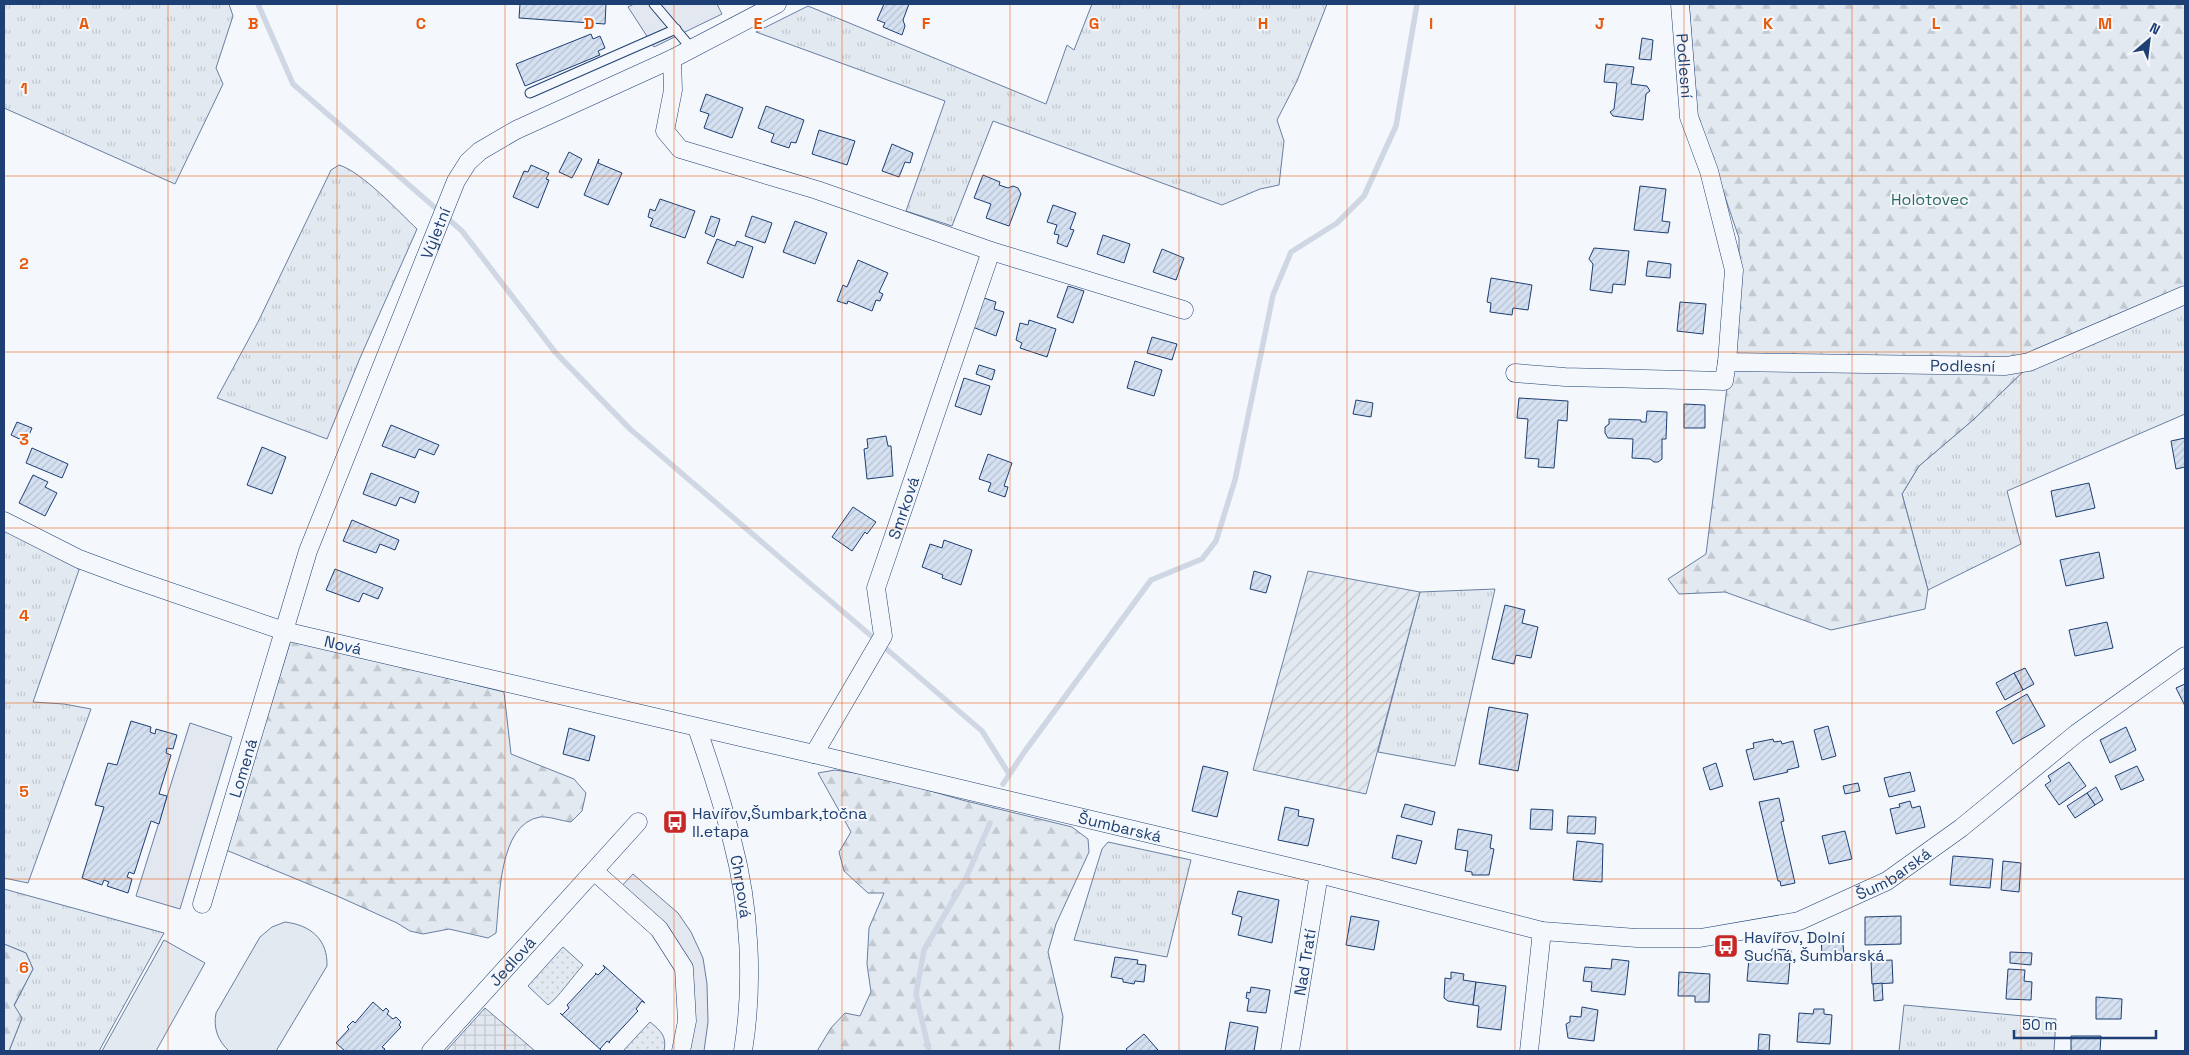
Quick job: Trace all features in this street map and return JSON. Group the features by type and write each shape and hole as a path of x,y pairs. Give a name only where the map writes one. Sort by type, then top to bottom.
{"street":[{"name":"Výletní","path":"284,631 312,541 456,181 468,162 480,151 516,130 672,59 777,4"},
{"name":"Podlesní","path":"1515,373 1564,377 1724,381 1734,270 1709,171 1689,117 1680,4"},
{"path":"672,59 673,90 665,131 680,150 816,190 992,251 1184,310"},
{"name":"Smrková","path":"814,754 883,636 876,588 992,251"},
{"name":"Podlesní","path":"1727,362 2006,366 2029,362 2185,295"},
{"name":"Nová","path":"4,521 79,559 284,631 697,728"},
{"name":"Lomená","path":"202,904 284,631"},
{"name":"Šumbarská","path":"697,728 1319,874 1542,931 1638,938 1700,938 1799,921 1887,881 1961,828 2077,733 2185,656"},
{"name":"Chrpová","path":"697,728 733,841 743,898 748,943 748,987 743,1051"},
{"name":"Jedlová","path":"431,1051 638,822"},
{"path":"594,870 658,929 684,968 687,1021 681,1051"},
{"name":"Nad Tratí","path":"1290,1051 1319,874"},
{"path":"1528,1051 1542,931"}],"lane":[{"path":"654,4 692,49"},
{"path":"530,93 676,29"}],"green space":[{"path":"4,4 229,4 233,16 216,68 223,84 175,184 4,108"},
{"path":"1092,4 1327,4 1297,81 1277,120 1284,141 1279,185 1260,189 1222,205 993,121 952,226 906,211 945,101 756,32 808,6 1046,104 1067,45 1074,50"},
{"name":"Holotovec","path":"1689,4 2185,4 2185,299 2030,365 1973,420 1919,466 1902,494 1928,590 1925,609 1831,630 1725,592 1679,594 1668,579 1706,554 1739,292 1739,238 1697,114"},
{"path":"339,165 358,175 369,184 417,229 360,358 327,439 217,398 258,322 331,170"},
{"path":"2185,300 2185,414 2007,491 2021,544 1928,590 1902,494 1919,466 1973,420 2030,365"},
{"path":"4,529 80,567 33,702 64,704 91,709 28,883 4,878"},
{"path":"1308,571 1420,592 1366,794 1253,770"},
{"path":"1495,589 1455,766 1378,752 1420,592"},
{"path":"291,639 504,692 511,754 574,779 586,793 582,811 571,822 540,817 526,823 516,833 504,865 496,933 488,938 449,929 423,934 410,931 397,923 335,895 226,850"},
{"path":"835,770 882,777 962,800 1072,827 1088,839 1089,852 1056,924 1048,952 1063,1017 1059,1051 817,1051 831,1028 845,1013 860,1016 871,992 867,964 869,928 884,893 868,893 844,871 839,852 851,832 818,773"},
{"path":"1108,842 1191,860 1167,957 1074,940 1102,849"},
{"path":"4,889 164,933 99,1051 9,1051 22,1018 14,1006 33,969 26,953 4,944"},
{"path":"285,922 302,926 316,935 321,941 327,956 327,966 276,1051 229,1051 217,1034 215,1024 216,1013 260,937 272,927"},
{"path":"164,940 205,963 156,1051 102,1051"},
{"path":"4,944 26,953 33,969 14,1005 22,1018 9,1051 4,1051"},
{"path":"563,947 583,965 548,1005 528,986"},
{"path":"1904,1005 2056,1019 2054,1051 1899,1051"},
{"path":"650,1022 664,1038 664,1051 623,1051"}],"shaded area":[{"path":"634,4 717,4 722,14 654,47 628,7"},
{"path":"190,723 232,737 180,909 136,896"},
{"path":"633,874 678,913 691,932 703,958 707,984 708,1022 704,1051 681,1051 684,968 617,891"},
{"path":"485,1008 520,1038 535,1051 446,1051"}],"building":[{"path":"520,4 606,4 605,24 519,18"},
{"path":"884,4 909,4 903,20 905,26 902,35 883,27 885,23 877,20"},
{"path":"591,34 593,39 600,36 605,48 598,51 600,55 525,86 516,64"},
{"path":"1642,38 1653,40 1651,60 1639,59"},
{"path":"1606,64 1634,67 1631,84 1647,86 1650,91 1646,94 1643,120 1613,116 1610,112 1614,109 1617,83 1604,82"},
{"path":"706,94 743,108 732,138 704,128 709,114 700,111"},
{"path":"766,106 804,120 796,143 791,142 789,148 771,142 774,134 758,128"},
{"path":"819,130 855,141 847,165 812,154"},
{"path":"892,144 913,153 910,163 905,162 899,177 882,171"},
{"path":"569,152 582,159 572,178 559,172"},
{"path":"599,159 598,163 622,173 608,205 584,195"},
{"path":"531,165 549,173 546,179 549,180 538,208 513,197 524,171 528,172"},
{"path":"983,175 1000,182 999,185 1008,188 1013,186 1018,188 1021,194 1009,226 986,218 991,204 974,198"},
{"path":"1640,186 1666,189 1662,221 1670,222 1668,233 1634,230"},
{"path":"660,199 695,211 685,238 650,226 653,219 648,217 650,209 655,211"},
{"path":"1053,205 1076,213 1070,229 1074,230 1067,247 1057,243 1059,235 1054,234 1057,225 1047,222"},
{"path":"711,216 720,219 714,237 705,233"},
{"path":"752,216 772,223 765,243 745,236"},
{"path":"795,221 827,233 815,264 783,252"},
{"path":"1103,235 1130,244 1124,263 1097,254"},
{"path":"717,239 735,246 737,241 753,247 743,278 707,263"},
{"path":"1594,248 1629,251 1625,285 1613,284 1612,293 1590,290 1593,264 1589,259"},
{"path":"1162,249 1184,258 1176,280 1153,272"},
{"path":"858,260 888,273 879,292 883,294 880,301 876,300 872,311 848,301 847,304 837,301 843,285 847,287"},
{"path":"1648,261 1671,264 1670,278 1646,276"},
{"path":"1491,278 1532,285 1528,310 1513,308 1512,315 1490,312 1491,303 1487,302"},
{"path":"1068,286 1084,291 1073,323 1057,317"},
{"path":"984,298 996,302 994,309 1004,312 996,336 970,326"},
{"path":"1680,302 1706,304 1703,334 1677,331"},
{"path":"1029,320 1056,329 1047,357 1020,348 1022,343 1016,340 1020,323 1028,325"},
{"path":"1152,337 1177,344 1172,360 1147,353"},
{"path":"1135,361 1162,370 1154,396 1127,388"},
{"path":"979,365 995,370 992,380 976,374"},
{"path":"964,378 990,386 981,415 955,406"},
{"path":"1519,398 1568,401 1567,421 1558,420 1554,468 1538,467 1539,459 1525,458 1528,419 1517,418"},
{"path":"1356,400 1373,403 1371,417 1353,414"},
{"path":"1684,404 1705,405 1705,428 1684,428"},
{"path":"1647,411 1667,412 1666,439 1662,439 1662,459 1658,462 1650,459 1632,458 1633,439 1608,438 1605,433 1605,427 1609,424 1609,419 1641,420 1641,422 1646,422"},
{"path":"17,422 32,428 26,442 11,435"},
{"path":"391,425 439,445 434,455 419,449 415,458 382,446"},
{"path":"886,436 888,446 891,446 893,476 867,479 864,449 868,448 867,439"},
{"path":"2185,438 2185,467 2176,469 2171,441"},
{"path":"262,447 286,457 272,494 247,485"},
{"path":"32,448 68,464 62,478 26,463"},
{"path":"988,454 1012,463 1004,486 1008,487 1005,497 988,491 991,483 979,479"},
{"path":"371,473 419,492 415,503 400,497 396,506 363,494"},
{"path":"33,475 48,482 45,487 57,493 45,516 19,503"},
{"path":"2089,483 2095,508 2056,517 2051,491"},
{"path":"853,507 876,522 867,534 865,532 852,551 832,537"},
{"path":"352,520 399,540 395,550 380,544 376,553 343,541"},
{"path":"944,540 972,550 961,585 942,578 943,575 922,567 930,544 942,548"},
{"path":"2099,552 2104,578 2066,586 2060,560"},
{"path":"335,569 383,588 378,599 363,593 359,602 326,590"},
{"path":"1254,571 1271,576 1266,593 1250,589"},
{"path":"1505,605 1525,610 1522,623 1538,627 1531,658 1516,655 1514,664 1492,659"},
{"path":"2107,622 2113,648 2075,656 2069,630"},
{"path":"2025,668 2034,684 2023,690 2014,673"},
{"path":"2014,673 2023,690 2005,700 1996,683"},
{"path":"2185,684 2185,706 2176,688"},
{"path":"2027,694 2045,726 2013,744 1996,712"},
{"path":"1489,707 1528,714 1518,771 1479,764"},
{"path":"131,721 151,727 150,732 155,734 156,729 177,735 173,749 167,748 166,753 171,755 159,794 167,796 159,824 151,821 134,874 129,872 127,877 132,879 128,893 107,886 109,882 104,880 102,885 82,878 104,807 95,805 108,763 117,765"},
{"path":"1828,726 1836,756 1822,760 1814,730"},
{"path":"2126,727 2136,750 2110,763 2100,740"},
{"path":"569,728 595,736 589,761 563,754"},
{"path":"1773,739 1774,742 1781,741 1782,744 1793,741 1799,767 1787,770 1788,772 1754,780 1746,750 1754,748 1753,743"},
{"path":"2069,762 2086,786 2059,805 2045,785 2051,781 2048,776"},
{"path":"1716,763 1723,786 1710,790 1703,768"},
{"path":"1203,766 1228,772 1217,817 1192,811"},
{"path":"2137,766 2144,780 2121,790 2115,776"},
{"path":"1910,772 1915,791 1889,797 1884,778"},
{"path":"1858,783 1860,791 1845,794 1843,786"},
{"path":"2096,787 2103,800 2095,805 2087,793"},
{"path":"2087,793 2095,805 2075,818 2067,806"},
{"path":"1779,798 1784,821 1781,822 1795,883 1781,886 1780,881 1778,881 1759,802"},
{"path":"1910,801 1912,808 1920,806 1925,827 1896,834 1890,809 1900,807 1899,804"},
{"path":"1405,804 1435,812 1432,825 1401,817"},
{"path":"1285,807 1299,810 1298,816 1314,819 1308,846 1278,840"},
{"path":"1531,809 1553,810 1552,830 1530,829"},
{"path":"1568,816 1596,817 1595,834 1567,833"},
{"path":"1458,829 1492,835 1490,848 1494,849 1489,875 1472,875 1472,872 1465,871 1468,851 1455,849"},
{"path":"1845,831 1852,859 1829,864 1822,836"},
{"path":"1397,835 1422,841 1416,864 1392,858"},
{"path":"1577,841 1603,844 1602,882 1573,880"},
{"path":"1953,856 1993,859 1990,888 1950,885"},
{"path":"2003,861 2021,863 2019,892 2001,890"},
{"path":"1238,891 1279,900 1272,943 1238,935 1242,917 1232,914"},
{"path":"1351,916 1379,921 1374,950 1346,945"},
{"path":"1901,916 1901,944 1865,945 1865,917"},
{"path":"1842,935 1844,954 1822,955 1821,936"},
{"path":"1772,949 1791,950 1788,984 1747,981 1749,958 1771,959"},
{"path":"2010,952 2032,953 2031,965 2010,963"},
{"path":"1115,957 1138,960 1137,964 1146,965 1144,982 1135,981 1134,984 1123,982 1123,979 1111,977"},
{"path":"1612,959 1629,961 1625,995 1591,991 1592,982 1583,981 1585,967 1611,969"},
{"path":"1892,960 1893,983 1872,984 1871,961"},
{"path":"603,965 645,1003 642,1001 636,1009 638,1011 610,1043 607,1041 600,1049 602,1051 562,1015 569,1008 567,1005 595,973 598,975 605,968"},
{"path":"2008,969 2025,970 2024,981 2032,982 2031,1000 2006,999"},
{"path":"1451,972 1464,974 1463,980 1476,982 1473,1005 1448,1001 1444,998 1445,978 1451,979"},
{"path":"1679,972 1710,974 1709,1002 1695,1002 1695,996 1678,996"},
{"path":"1476,982 1506,986 1501,1030 1477,1027 1479,1006 1473,1005"},
{"path":"1882,983 1883,1000 1874,1001 1873,984"},
{"path":"1251,987 1270,990 1266,1013 1247,1011 1249,999 1246,998 1247,992 1250,993"},
{"path":"2096,997 2122,999 2121,1019 2096,1019"},
{"path":"373,1002 383,1011 386,1008 389,1011 387,1014 393,1019 396,1017 401,1022 399,1025 401,1027 382,1047 385,1049 383,1051 345,1051 336,1043 349,1029 347,1027 353,1021 355,1023"},
{"path":"1582,1007 1598,1010 1594,1041 1568,1038 1566,1024 1570,1022 1570,1016 1581,1017"},
{"path":"1814,1009 1824,1009 1824,1014 1832,1015 1830,1044 1797,1042 1799,1013 1813,1014"},
{"path":"1230,1022 1258,1027 1254,1051 1225,1051"},
{"path":"1144,1034 1158,1050 1128,1051 1126,1049"},
{"path":"1759,1034 1770,1035 1769,1051 1758,1050"},
{"path":"2071,1036 2101,1036 2100,1051 2071,1051"}],"waterway":[{"path":"258,4 293,84 440,212"},
{"path":"1003,784 1025,751 1151,580 1202,559 1216,541 1235,480 1273,295 1291,252 1337,223 1364,196 1396,126 1417,4"},
{"path":"445,216 462,231 555,352 630,429 982,731 1009,774"},
{"path":"929,1051 916,994 924,950 966,878 990,823"}],"place":[{"name":"Havířov,Šumbark,točna II.etapa","path":"675,822"},
{"name":"Havířov, Dolní Suchá, Šumbarská","path":"1726,946"}]}
